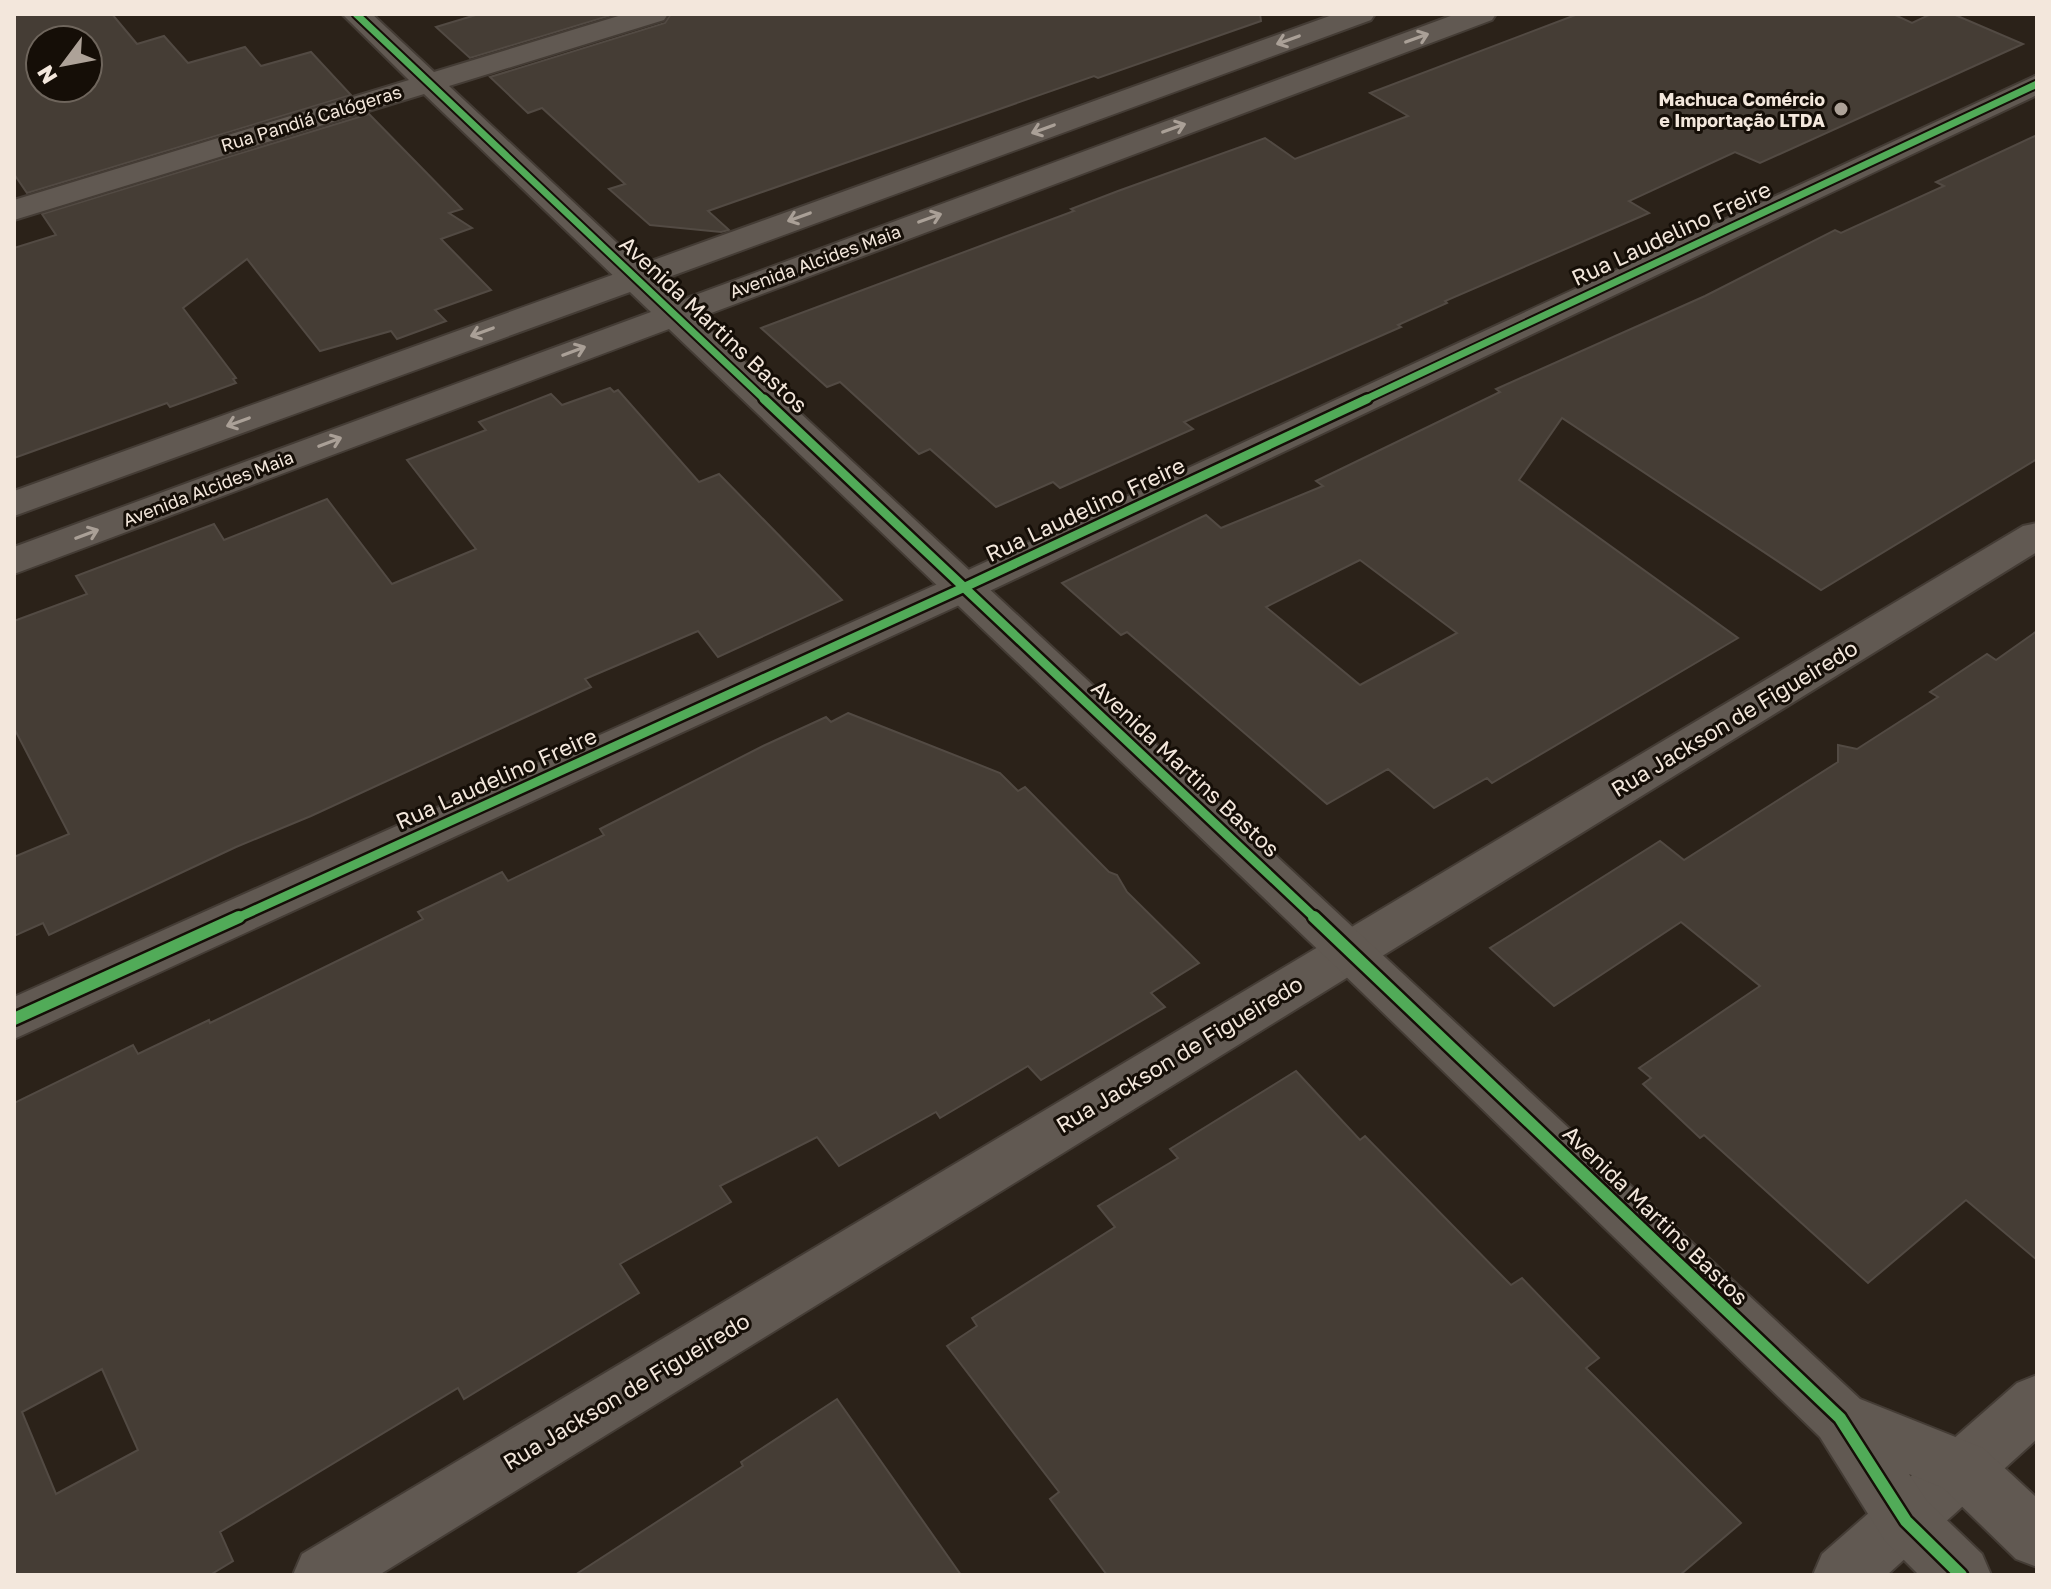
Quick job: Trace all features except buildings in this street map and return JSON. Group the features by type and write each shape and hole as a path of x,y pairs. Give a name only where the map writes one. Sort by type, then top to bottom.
{"street":[{"name":"Avenida Martins Bastos","path":"356,14 1349,950 1840,1418 1906,1521 1961,1575"},
{"name":"Rua Pandiá Calógeras","path":"14,210 654,14"},
{"path":"14,504 1361,14"},
{"name":"Avenida Alcides Maia","path":"14,561 1482,14"},
{"name":"Rua Laudelino Freire","path":"14,1019 965,587 2037,84"},
{"name":"Rua Jackson de Figueiredo","path":"323,1575 2037,535"},
{"path":"1843,1575 2037,1402"},
{"name":"Avenida Martins Bastos","path":"1840,1418 1963,1468 2037,1538"}],"cycle path":[{"path":"356,14 1349,950 1840,1418 1906,1521 1961,1575"},
{"path":"14,1019 965,587 2037,84"}],"place":[{"name":"Machuca Comércio e Importação LTDA","path":"1841,109"}]}
